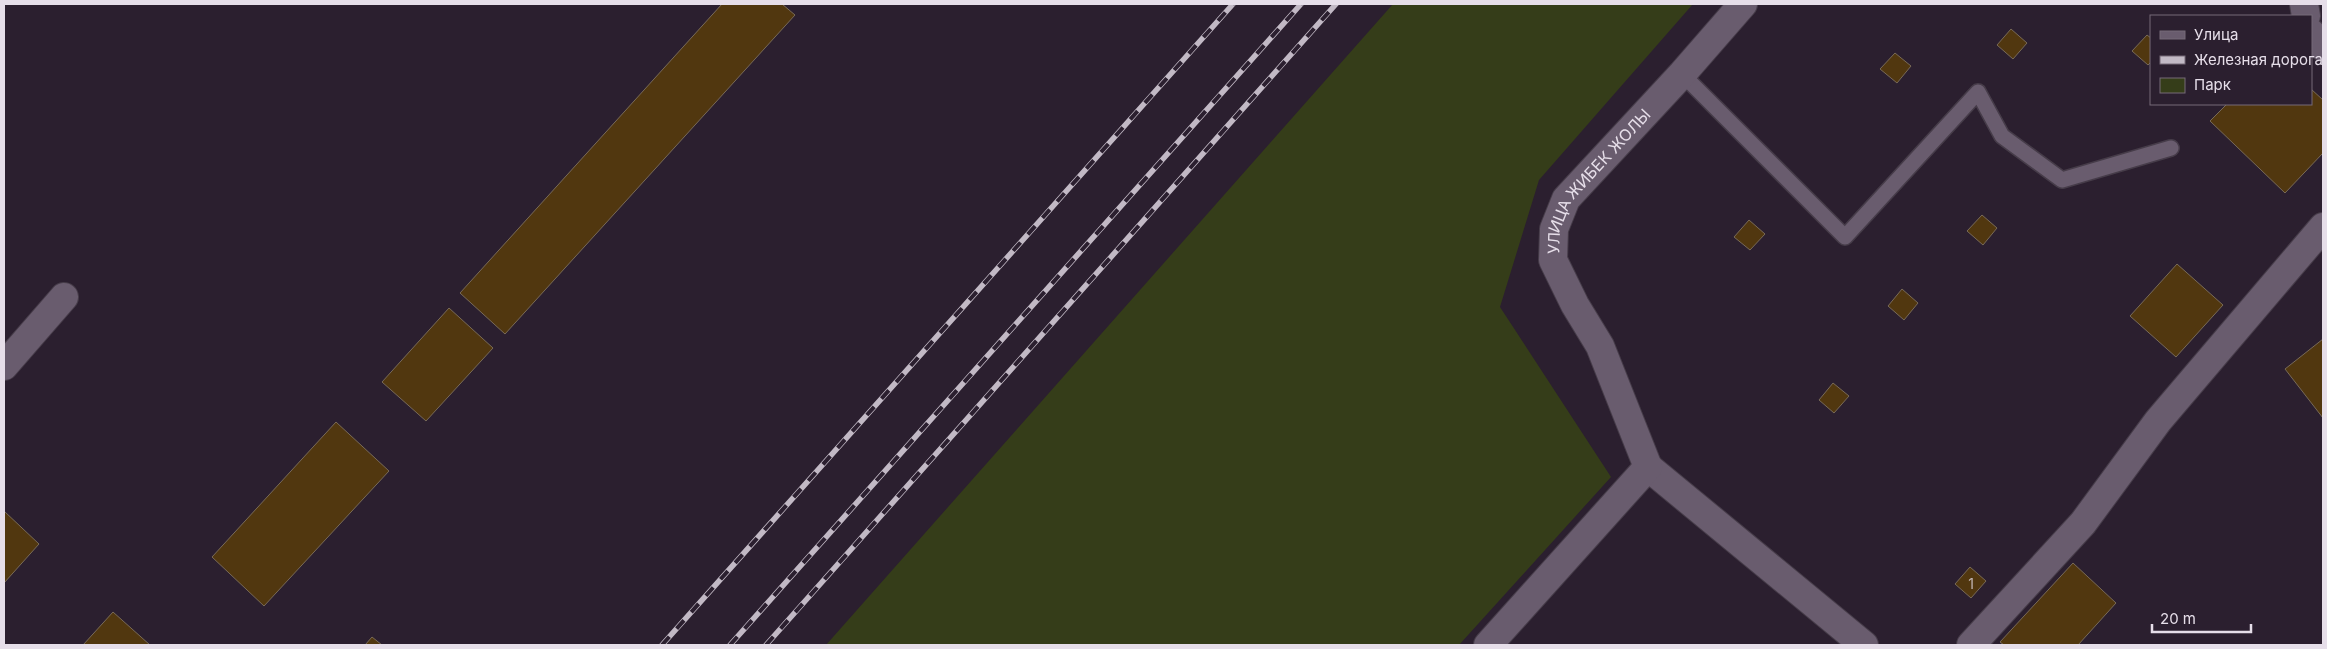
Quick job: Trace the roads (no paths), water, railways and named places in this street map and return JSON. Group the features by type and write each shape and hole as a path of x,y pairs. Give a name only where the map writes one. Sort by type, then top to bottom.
{"street":[{"name":"УЛИЦА ЖИБЕК ЖОЛЫ","path":"1648,467 1600,346 1575,306 1553,260 1554,229 1566,199 1682,74 1743,4"},
{"path":"2312,34 2323,47"},
{"path":"1971,645 2083,523 2158,421 2323,227"},
{"path":"4,366 64,297"},
{"path":"1488,645 1648,467 1864,645"}],"lane":[{"path":"1682,74 1845,237 1978,92 2002,136 2062,180 2171,148"}],"railway":[{"path":"662,645 1233,4"},
{"path":"730,645 1301,4"},
{"path":"766,645 1336,4"}]}
